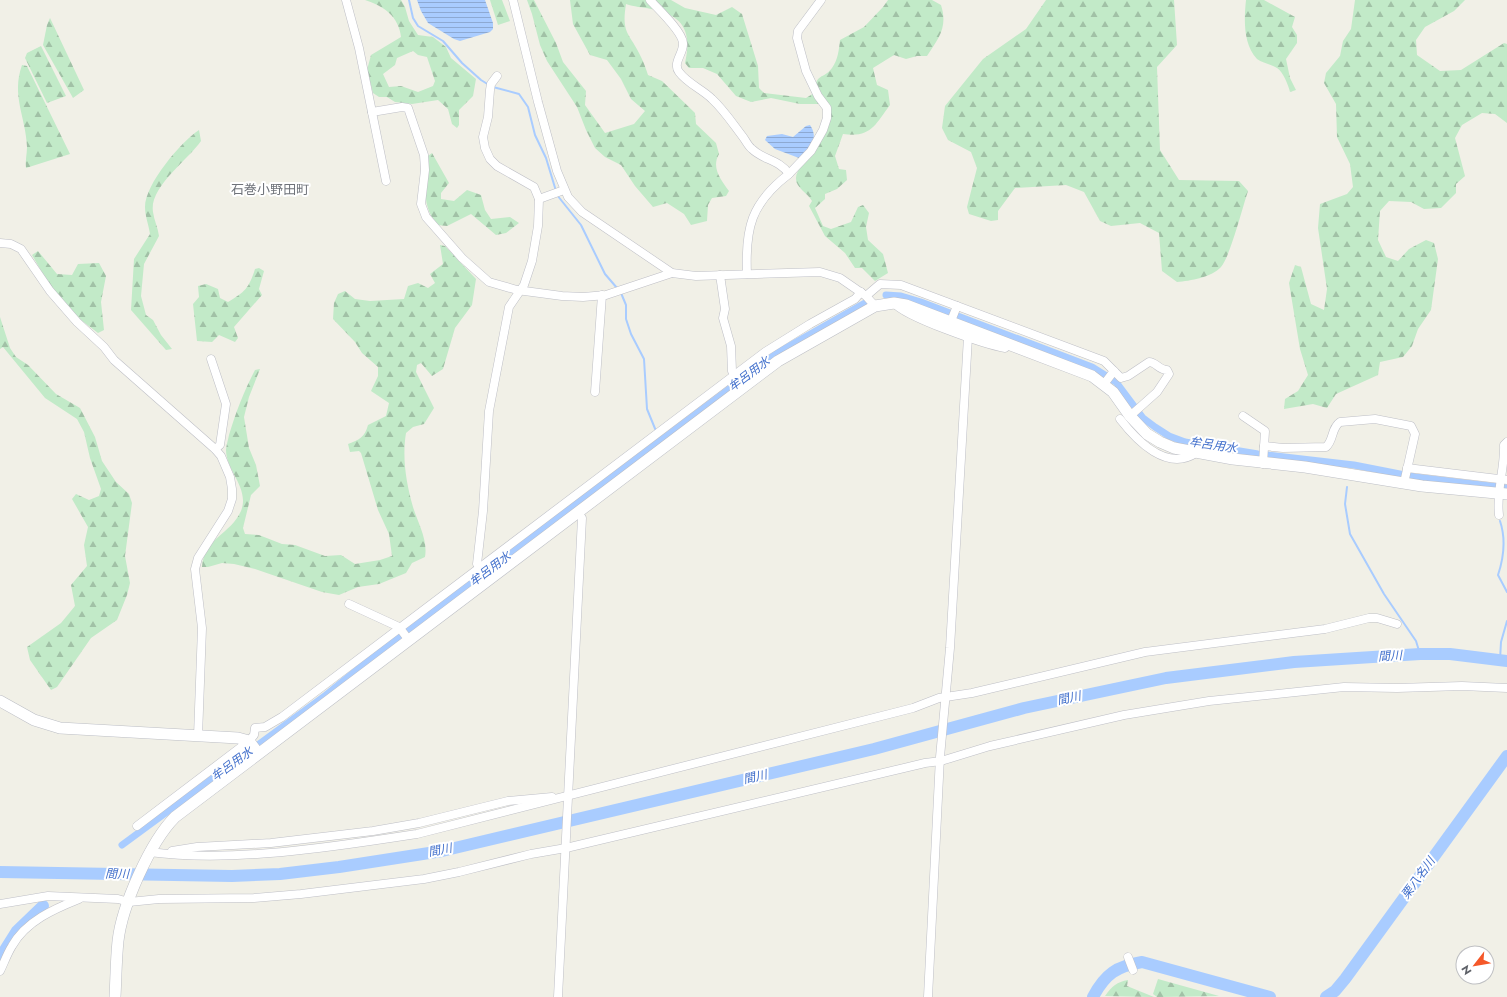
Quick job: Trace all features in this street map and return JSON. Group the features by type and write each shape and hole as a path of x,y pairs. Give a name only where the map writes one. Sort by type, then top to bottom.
{"street":[{"path":"346,0 359,48 386,181"},
{"path":"513,0 559,192 582,212 672,273 682,275 720,275 820,272 840,278 863,294 875,306"},
{"path":"650,0 670,22 683,42 677,63 679,72 696,88 712,99 745,139 750,148 785,168 789,174"},
{"path":"747,274 746,242 754,212 774,188 812,151 827,118 826,108 818,96 806,71 797,38 798,31 821,0"},
{"path":"487,578 477,564 483,511 489,412 509,307 521,290 536,243 539,199 534,187 497,166 490,159 485,148 482,137 488,117 490,87 497,76"},
{"path":"372,112 402,107 408,108 424,155 425,170 421,204 426,217 462,258 482,277 496,285 562,296 602,295 672,273"},
{"path":"539,199 559,192"},
{"path":"0,243 11,244 21,249 50,291 77,322 104,347 114,360 215,449 225,464 232,489 232,499 228,511 206,542 198,558 195,569 202,628 198,736"},
{"path":"720,275 724,309 723,318 731,346 732,371 734,375"},
{"path":"115,997 118,941 130,899 148,854 166,826 254,742 255,728 268,726 282,717 734,375 784,339 880,284 901,285 1010,343 1092,376 1124,378 1144,365 1153,362 1158,368 1167,370 1169,374 1157,392 1142,406 1128,416"},
{"path":"595,392 602,295"},
{"path":"894,303 898,308 909,314 968,337 997,347 1005,348 1010,343"},
{"path":"136,826 254,742 407,638 778,361 875,306 894,303 954,313 1018,330 1104,361 1109,378 1128,416 1147,434 1160,442 1196,453 1263,454 1305,467 1501,493"},
{"path":"928,997 941,759 968,337"},
{"path":"212,359 226,404 220,444 215,449"},
{"path":"1243,416 1265,431 1263,454"},
{"path":"1263,454 1283,448 1326,447 1329,444 1336,425 1340,422 1379,420 1411,426 1414,429 1415,434 1405,481"},
{"path":"655,436 660,448"},
{"path":"1499,515 1505,458 1504,445 1507,442"},
{"path":"1407,469 1502,480"},
{"path":"558,997 582,518 577,512"},
{"path":"349,604 400,628 407,638"},
{"path":"148,854 165,854 167,852 197,847 271,843 373,831 419,823 508,801 568,796 912,708 945,698 1145,652 1325,629 1369,618 1377,618 1397,624"},
{"path":"0,904 48,896 118,899 254,898 369,887 458,872 591,840 718,812 1124,715 1217,700 1344,687 1396,688 1462,686 1507,688"},
{"path":"0,701 34,720 60,728 238,738 254,742"},
{"path":"0,971 15,941 34,921 53,910 82,898"},
{"path":"1128,957 1133,969"}],"green space":[{"path":"365,0 401,0 405,7 409,21 418,35 433,37 446,47 451,58 476,79 473,96 459,110 459,125 457,128 452,124 448,109 438,100 412,104 395,102 387,97 379,97 373,93 367,70 371,55 401,37 400,30 394,18 384,9","holes":["413,51 418,55 427,57 435,81 433,86 418,92 401,86 389,87 383,74 395,65 397,58"]},
{"path":"490,0 502,0 510,21 498,25"},
{"path":"527,0 534,0 556,43 563,62 586,91 585,105 605,133 634,124 645,111 631,99 621,79 607,60 590,55 573,24 570,0 671,0 685,8 716,15 732,7 742,14 758,66 759,88 764,93 806,98 814,93 818,79 829,72 836,62 840,40 864,27 888,0 932,0 941,5 943,13 943,26 939,38 927,56 917,56 906,59 894,55 873,68 877,85 888,90 890,105 876,124 866,132 852,135 843,134 835,156 839,169 846,170 847,180 837,189 825,194 825,199 815,208 823,226 831,229 851,222 858,207 863,205 869,213 866,227 868,240 883,254 888,273 875,281 862,268 855,268 845,253 825,236 809,206 812,201 798,185 796,176 802,165 816,149 829,113 820,104 800,104 771,98 751,102 736,96 717,74 703,68 689,68 685,63 687,52 686,34 678,21 662,12 626,4 626,28 642,59 648,75 662,81 695,113 696,124 716,143 719,154 716,164 718,174 729,191 726,196 712,198 708,205 707,221 691,225 684,214 667,203 653,207 635,186 621,165 605,157 595,148 577,107 547,61 540,45"},
{"path":"1046,0 1174,0 1177,45 1157,67 1160,150 1179,180 1239,181 1248,191 1225,261 1217,270 1200,278 1177,282 1162,271 1159,233 1140,223 1111,226 1100,221 1084,192 1066,185 1015,188 998,211 998,220 991,221 969,214 967,207 977,168 971,152 948,140 942,128 945,106 983,59 1026,29"},
{"path":"1246,0 1264,0 1295,17 1292,27 1297,35 1297,43 1286,59 1290,78 1296,90 1290,92 1281,72 1275,67 1257,59 1252,53 1246,31"},
{"path":"1355,0 1465,0 1454,11 1425,27 1416,40 1417,55 1440,71 1461,70 1504,43 1507,44 1507,123 1495,114 1482,113 1462,125 1455,138 1465,176 1456,184 1456,193 1441,208 1424,209 1411,202 1389,201 1380,211 1378,240 1386,257 1398,261 1409,249 1426,240 1434,243 1438,259 1431,310 1418,329 1412,346 1403,357 1380,362 1378,375 1336,394 1327,408 1313,404 1284,409 1285,399 1298,391 1308,375 1300,349 1289,283 1295,265 1301,267 1311,304 1324,310 1327,289 1318,228 1320,204 1347,194 1353,187 1350,164 1337,137 1336,104 1324,83 1326,73 1340,56 1343,41 1351,29"},
{"path":"50,18 84,90 73,98 43,45"},
{"path":"41,46 66,96 47,103 25,58 27,53"},
{"path":"22,65 27,66 70,154 26,168 26,136 18,97 19,76"},
{"path":"199,130 201,141 163,184 153,203 153,212 159,236 144,264 141,296 146,315 153,320 161,335 172,349 166,350 131,310 134,259 150,234 145,207 151,187 165,164 183,144"},
{"path":"432,153 449,183 441,193 441,199 454,201 467,190 481,195 485,210 491,219 510,217 519,223 506,233 496,235 471,214 447,226 437,225 428,209 425,192 428,156"},
{"path":"440,245 445,246 476,279 472,305 455,328 443,369 432,376 421,363 417,365 416,372 434,408 424,424 413,427 406,433 404,452 407,479 413,507 424,538 426,551 425,557 412,563 406,573 379,584 358,587 339,595 322,592 255,569 234,564 222,563 202,567 204,557 208,549 237,519 241,511 243,503 242,495 227,458 226,448 237,410 255,370 260,369 249,397 244,417 249,448 256,465 260,486 251,495 243,528 245,534 259,535 282,544 295,545 325,556 341,555 355,564 380,560 392,556 389,534 378,510 361,453 359,451 350,452 348,444 361,438 368,425 386,416 389,403 371,391 378,376 378,367 362,353 355,342 333,319 334,303 338,294 345,291 355,299 370,301 404,299 408,286 418,283 428,288 435,283 430,274 443,264"},
{"path":"38,251 57,274 72,275 78,264 99,263 106,276 101,302 104,330 98,333 73,314 50,286 32,255"},
{"path":"259,268 264,271 259,289 262,295 234,327 238,338 235,342 219,335 212,342 197,341 193,304 199,297 198,286 206,284 218,289 220,298 228,302 246,289 251,281 255,269"},
{"path":"0,317 10,348 16,357 28,365 56,394 80,408 95,437 102,461 116,482 129,494 132,503 125,556 130,583 117,620 91,638 57,687 51,690 30,660 27,647 61,623 75,606 71,585 87,566 84,545 88,527 72,499 76,494 89,500 99,496 101,489 90,458 84,432 77,419 45,398 3,347 0,349"},
{"path":"1158,979 1219,996 1157,997 1153,994"},
{"path":"1128,980 1127,986 1154,997 1105,996 1115,985"}],"water":[{"path":"417,0 485,0 493,23 493,29 490,32 460,41 454,39 428,23"},
{"path":"810,125 813,130 814,139 807,151 799,158 775,149 765,140 767,136 782,134 793,137 806,126"}],"waterway":[{"path":"409,0 413,18 418,26 443,41 462,63 489,85"},
{"path":"493,87 519,94 528,107 535,135 546,158 556,191"},
{"path":"557,195 581,225 605,274 617,288"},
{"path":"621,293 626,305 626,319 631,334 644,359 647,409 656,431"},
{"name":"牟呂用水","path":"886,295 901,296 921,302 1092,367 1116,382 1143,418 1169,436 1185,442 1258,454 1354,465 1415,477 1507,488"},
{"name":"牟呂用水","path":"122,845 326,695 378,653 777,353 865,303"},
{"name":"牟呂用水","path":"658,435 662,440"},
{"path":"1347,487 1345,504 1350,534 1384,594 1416,641 1420,654"},
{"path":"1500,521 1504,548 1498,575 1507,592"},
{"path":"1500,660 1501,642 1507,621"},
{"name":"間川","path":"0,872 232,876 280,874 339,867 442,851 874,749 1024,708 1166,678 1294,662 1420,654 1450,654 1507,661"},
{"name":"栗八名川","path":"1326,997 1335,991 1345,979 1507,756"},
{"name":"牟呂用水","path":"0,958 17,931 43,906"},
{"name":"栗八名川","path":"1093,997 1102,982 1113,972 1125,966 1142,962 1270,997"}],"district":[{"name":"石巻小野田町","path":"270,189"}]}
